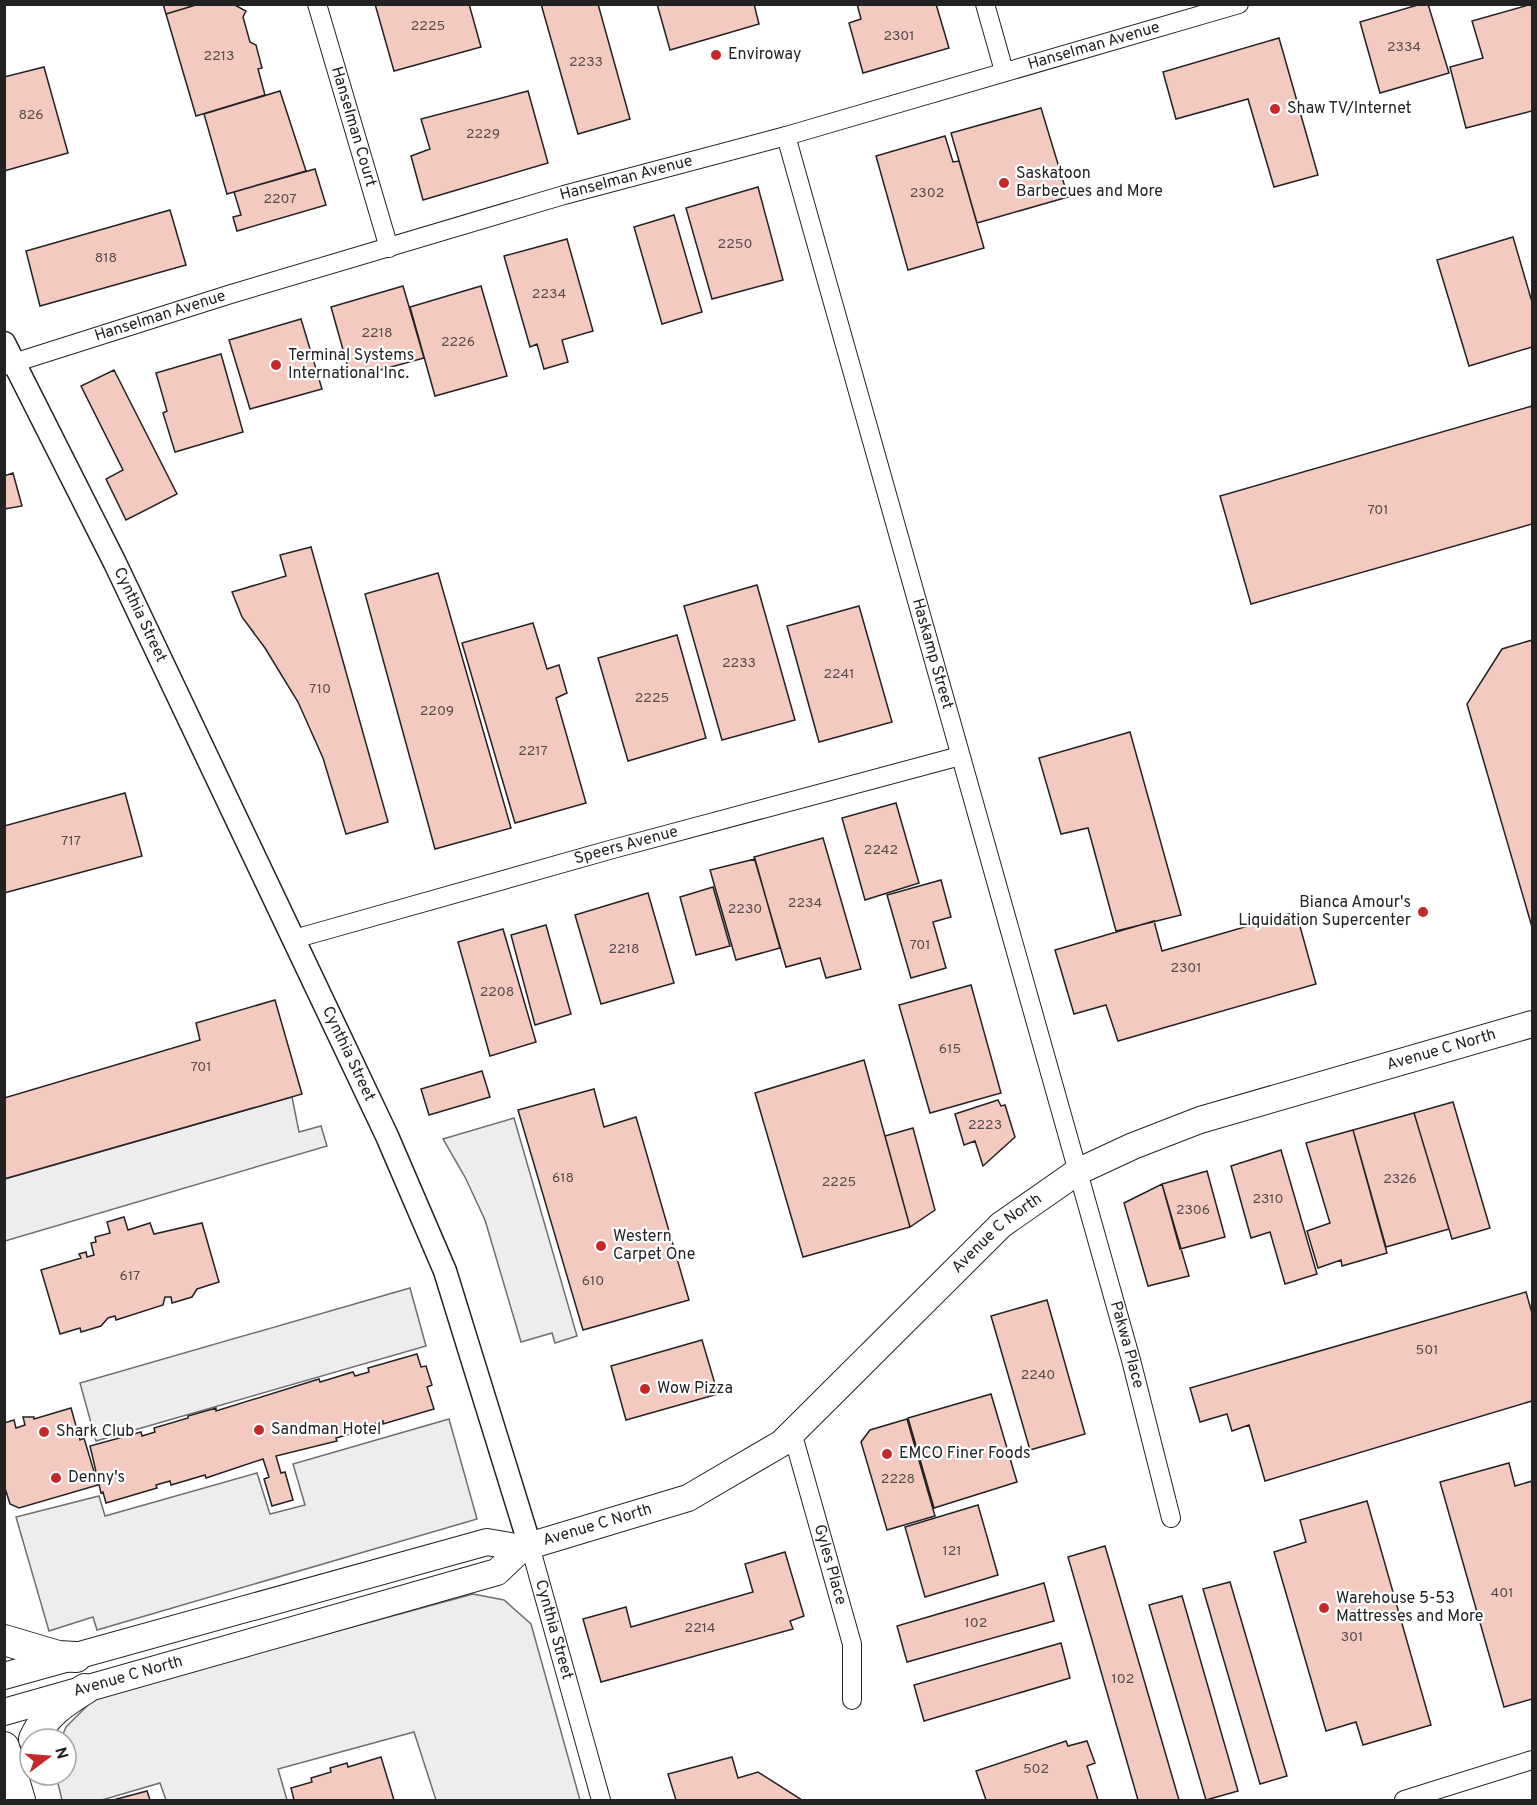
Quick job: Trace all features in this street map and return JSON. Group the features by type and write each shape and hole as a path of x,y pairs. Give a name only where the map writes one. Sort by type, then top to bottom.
{"highway":[{"path":"4,1640 58,1656 76,1657"},
{"path":"39,1727 60,1705 85,1689"},
{"path":"4,1747 20,1800"}],"main road":[{"name":"Avenue C North","path":"4,1712 497,1572 526,1547 688,1498 782,1443 993,1232 1077,1173 1132,1146 1200,1120 1533,1024"},
{"name":"Avenue C North","path":"4,1676 487,1542 526,1547"}],"street":[{"name":"Hanselman Court","path":"317,4 389,248"},
{"path":"985,4 1004,71"},
{"name":"Hanselman Avenue","path":"10,365 231,294 564,195 786,136 1239,4"},
{"name":"Haskamp Street","path":"786,136 1077,1173"},
{"name":"Cynthia Street","path":"4,343 10,365 115,563 294,939 387,1136 445,1271 601,1800"},
{"name":"Speers Avenue","path":"294,939 613,849 960,756"},
{"name":"Pakwa Place","path":"1077,1173 1131,1360 1171,1518"},
{"name":"Gyles Place","path":"792,1432 852,1644 852,1700"},
{"path":"341,1583 351,1613"},
{"path":"1404,1800 1533,1760"}],"shaded area":[{"path":"292,1097 299,1132 321,1126 327,1146 5,1241 5,1179"},
{"path":"514,1118 577,1336 555,1343 552,1333 521,1342 485,1220 465,1177 443,1139"},
{"path":"410,1288 426,1346 96,1441 80,1383"},
{"path":"449,1419 477,1519 97,1630 93,1617 49,1631 16,1517 99,1496 105,1516 257,1473 270,1514 305,1505 293,1464"},
{"path":"473,1594 504,1600 531,1624 580,1800 436,1800 414,1732 278,1769 287,1800 166,1800 160,1783 102,1800 62,1800 59,1787 78,1787 78,1727 66,1727 96,1697"}],"building":[{"path":"163,4 199,4 166,14"},
{"path":"199,4 233,4 246,11 243,17 250,42 256,45 262,68 258,69 265,95 196,116 166,14"},
{"path":"375,4 469,4 481,47 394,71"},
{"path":"541,4 598,4 630,119 578,134"},
{"path":"657,4 754,4 759,24 670,50"},
{"path":"857,4 936,4 949,48 863,73 849,23 861,19"},
{"path":"1428,4 1449,73 1380,93 1360,22"},
{"path":"1532,4 1532,111 1466,128 1450,67 1483,58 1472,21"},
{"name":"Shaw TV/Internet","path":"1279,38 1318,175 1274,187 1248,99 1176,119 1163,72"},
{"path":"44,67 68,153 4,171 4,77"},
{"path":"280,91 306,171 227,194 204,114"},
{"path":"528,91 548,163 423,200 411,156 430,149 421,119"},
{"path":"1041,108 1068,197 977,223 951,133"},
{"path":"945,136 953,162 959,161 984,248 908,270 876,156"},
{"path":"315,169 326,205 237,231 233,217 241,215 234,192"},
{"path":"758,187 783,280 712,299 686,208"},
{"path":"170,210 186,265 40,306 26,251"},
{"path":"674,215 702,312 662,324 634,227"},
{"path":"1513,237 1532,302 1532,347 1469,366 1437,260"},
{"path":"567,239 593,331 562,340 568,362 544,369 537,344 530,347 504,256"},
{"path":"403,286 424,358 351,378 331,307"},
{"path":"481,286 507,376 435,396 410,307"},
{"name":"Terminal Systems International Inc.","path":"301,319 322,389 250,409 229,340"},
{"path":"221,354 243,432 175,452 163,413 167,411 156,373"},
{"path":"114,370 177,494 126,520 106,479 123,470 81,386"},
{"path":"1532,406 1532,524 1251,604 1220,496"},
{"path":"13,473 22,506 4,509 4,476"},
{"path":"311,547 388,822 346,834 323,758 298,702 265,648 242,617 232,592 286,576 280,555"},
{"path":"438,573 511,828 435,849 365,594"},
{"path":"757,585 795,720 722,740 684,606"},
{"path":"859,606 892,722 819,742 787,626"},
{"path":"533,623 547,669 559,665 567,693 556,698 586,803 515,823 462,643"},
{"path":"677,635 706,738 628,761 598,658"},
{"path":"1532,640 1532,927 1467,704 1502,649"},
{"path":"1130,732 1181,915 1116,931 1088,828 1061,834 1039,758"},
{"path":"125,793 142,856 4,893 4,826"},
{"path":"896,803 919,883 865,900 842,818"},
{"path":"823,838 861,969 826,978 820,958 786,967 754,857"},
{"path":"755,859 780,948 736,960 710,870"},
{"path":"941,880 951,917 933,922 946,968 911,978 887,895"},
{"path":"713,887 730,946 696,955 680,897"},
{"path":"648,893 674,983 601,1004 575,915"},
{"path":"1296,912 1316,984 1118,1041 1106,1005 1074,1014 1055,950 1154,921 1162,951"},
{"path":"546,925 571,1014 535,1025 511,935"},
{"path":"503,929 536,1042 490,1056 458,942"},
{"path":"971,985 1001,1093 930,1113 899,1005"},
{"path":"275,1000 302,1094 4,1179 4,1098 200,1040 196,1023"},
{"path":"864,1060 910,1227 803,1257 755,1093"},
{"path":"482,1071 490,1097 429,1115 421,1089"},
{"path":"594,1089 604,1127 636,1117 689,1300 583,1330 518,1110"},
{"path":"998,1100 1001,1106 1005,1105 1015,1137 983,1166 975,1141 964,1145 955,1114"},
{"path":"1453,1102 1490,1228 1452,1239 1414,1113"},
{"path":"1414,1113 1449,1229 1386,1247 1353,1130"},
{"path":"913,1128 935,1210 910,1227 885,1136"},
{"path":"1353,1130 1387,1253 1342,1266 1341,1260 1318,1268 1307,1231 1330,1223 1306,1143"},
{"path":"1281,1150 1317,1274 1285,1284 1270,1232 1251,1238 1231,1166"},
{"path":"1207,1171 1225,1237 1180,1249 1162,1184"},
{"path":"1162,1184 1189,1276 1148,1286 1124,1203"},
{"path":"124,1217 128,1230 150,1223 154,1234 202,1223 219,1282 197,1289 192,1297 172,1303 171,1297 165,1297 163,1305 116,1320 115,1316 108,1318 101,1326 81,1332 80,1328 60,1334 41,1270 81,1258 79,1254 86,1252 87,1257 94,1255 91,1243 96,1242 95,1237 110,1233 107,1222"},
{"path":"1526,1292 1532,1313 1532,1401 1265,1481 1249,1425 1232,1431 1227,1414 1200,1422 1190,1388"},
{"path":"1047,1300 1085,1434 1030,1450 991,1316"},
{"path":"702,1340 718,1394 626,1420 611,1366"},
{"name":"Sandman Hotel","path":"417,1354 421,1367 426,1366 432,1385 427,1387 434,1409 383,1424 383,1421 370,1425 371,1428 336,1438 337,1441 276,1456 281,1473 285,1472 293,1500 272,1506 264,1479 269,1477 263,1459 206,1478 205,1475 171,1485 170,1481 156,1485 157,1488 106,1503 103,1492 101,1493 90,1446 141,1432 142,1436 155,1432 154,1428 188,1418 188,1416 216,1408 216,1411 319,1379 320,1382 353,1372 355,1376 369,1372 368,1368"},
{"path":"991,1394 1017,1482 934,1508 908,1418"},
{"path":"71,1408 80,1440 84,1438 98,1485 19,1508 10,1504 4,1485 4,1423 14,1420 16,1428 25,1425 23,1417 34,1417 34,1419"},
{"path":"907,1419 935,1516 887,1530 861,1442 870,1430"},
{"path":"1509,1463 1515,1486 1532,1481 1532,1699 1504,1707 1440,1482"},
{"path":"1367,1501 1431,1725 1363,1745 1356,1722 1326,1731 1274,1552 1306,1542 1300,1520"},
{"path":"978,1505 998,1575 925,1597 905,1527"},
{"path":"1105,1546 1179,1800 1138,1800 1068,1557"},
{"path":"785,1552 804,1616 790,1621 793,1629 601,1682 583,1619 626,1607 631,1627 753,1592 745,1564"},
{"path":"1230,1582 1287,1776 1260,1784 1203,1589"},
{"path":"1044,1583 1054,1621 907,1662 897,1626"},
{"path":"1182,1596 1238,1791 1206,1800 1149,1605"},
{"path":"1061,1643 1070,1678 924,1721 914,1685"},
{"path":"1066,1741 1068,1746 1087,1741 1095,1763 1087,1766 1098,1800 986,1800 976,1771"},
{"path":"381,1757 394,1800 294,1800 291,1788 312,1782 311,1778 331,1772 330,1768 347,1763 348,1767"},
{"path":"732,1757 738,1778 758,1772 802,1800 676,1800 668,1774"},
{"path":"147,1791 150,1800 113,1800"}],"place":[{"name":"Enviroway","path":"716,55"},
{"name":"Shaw TV/Internet","path":"1275,109"},
{"name":"Saskatoon Barbecues and More","path":"1004,183"},
{"name":"Terminal Systems International Inc.","path":"276,365"},
{"name":"Bianca Amour's Liquidation Supercenter","path":"1423,912"},
{"name":"Western Carpet One","path":"601,1246"},
{"name":"Wow Pizza","path":"645,1389"},
{"name":"Sandman Hotel","path":"259,1430"},
{"name":"Shark Club","path":"44,1432"},
{"name":"EMCO Finer Foods","path":"887,1454"},
{"name":"Denny's","path":"56,1478"},
{"name":"Warehouse 5-53 Mattresses and More","path":"1324,1608"}]}
